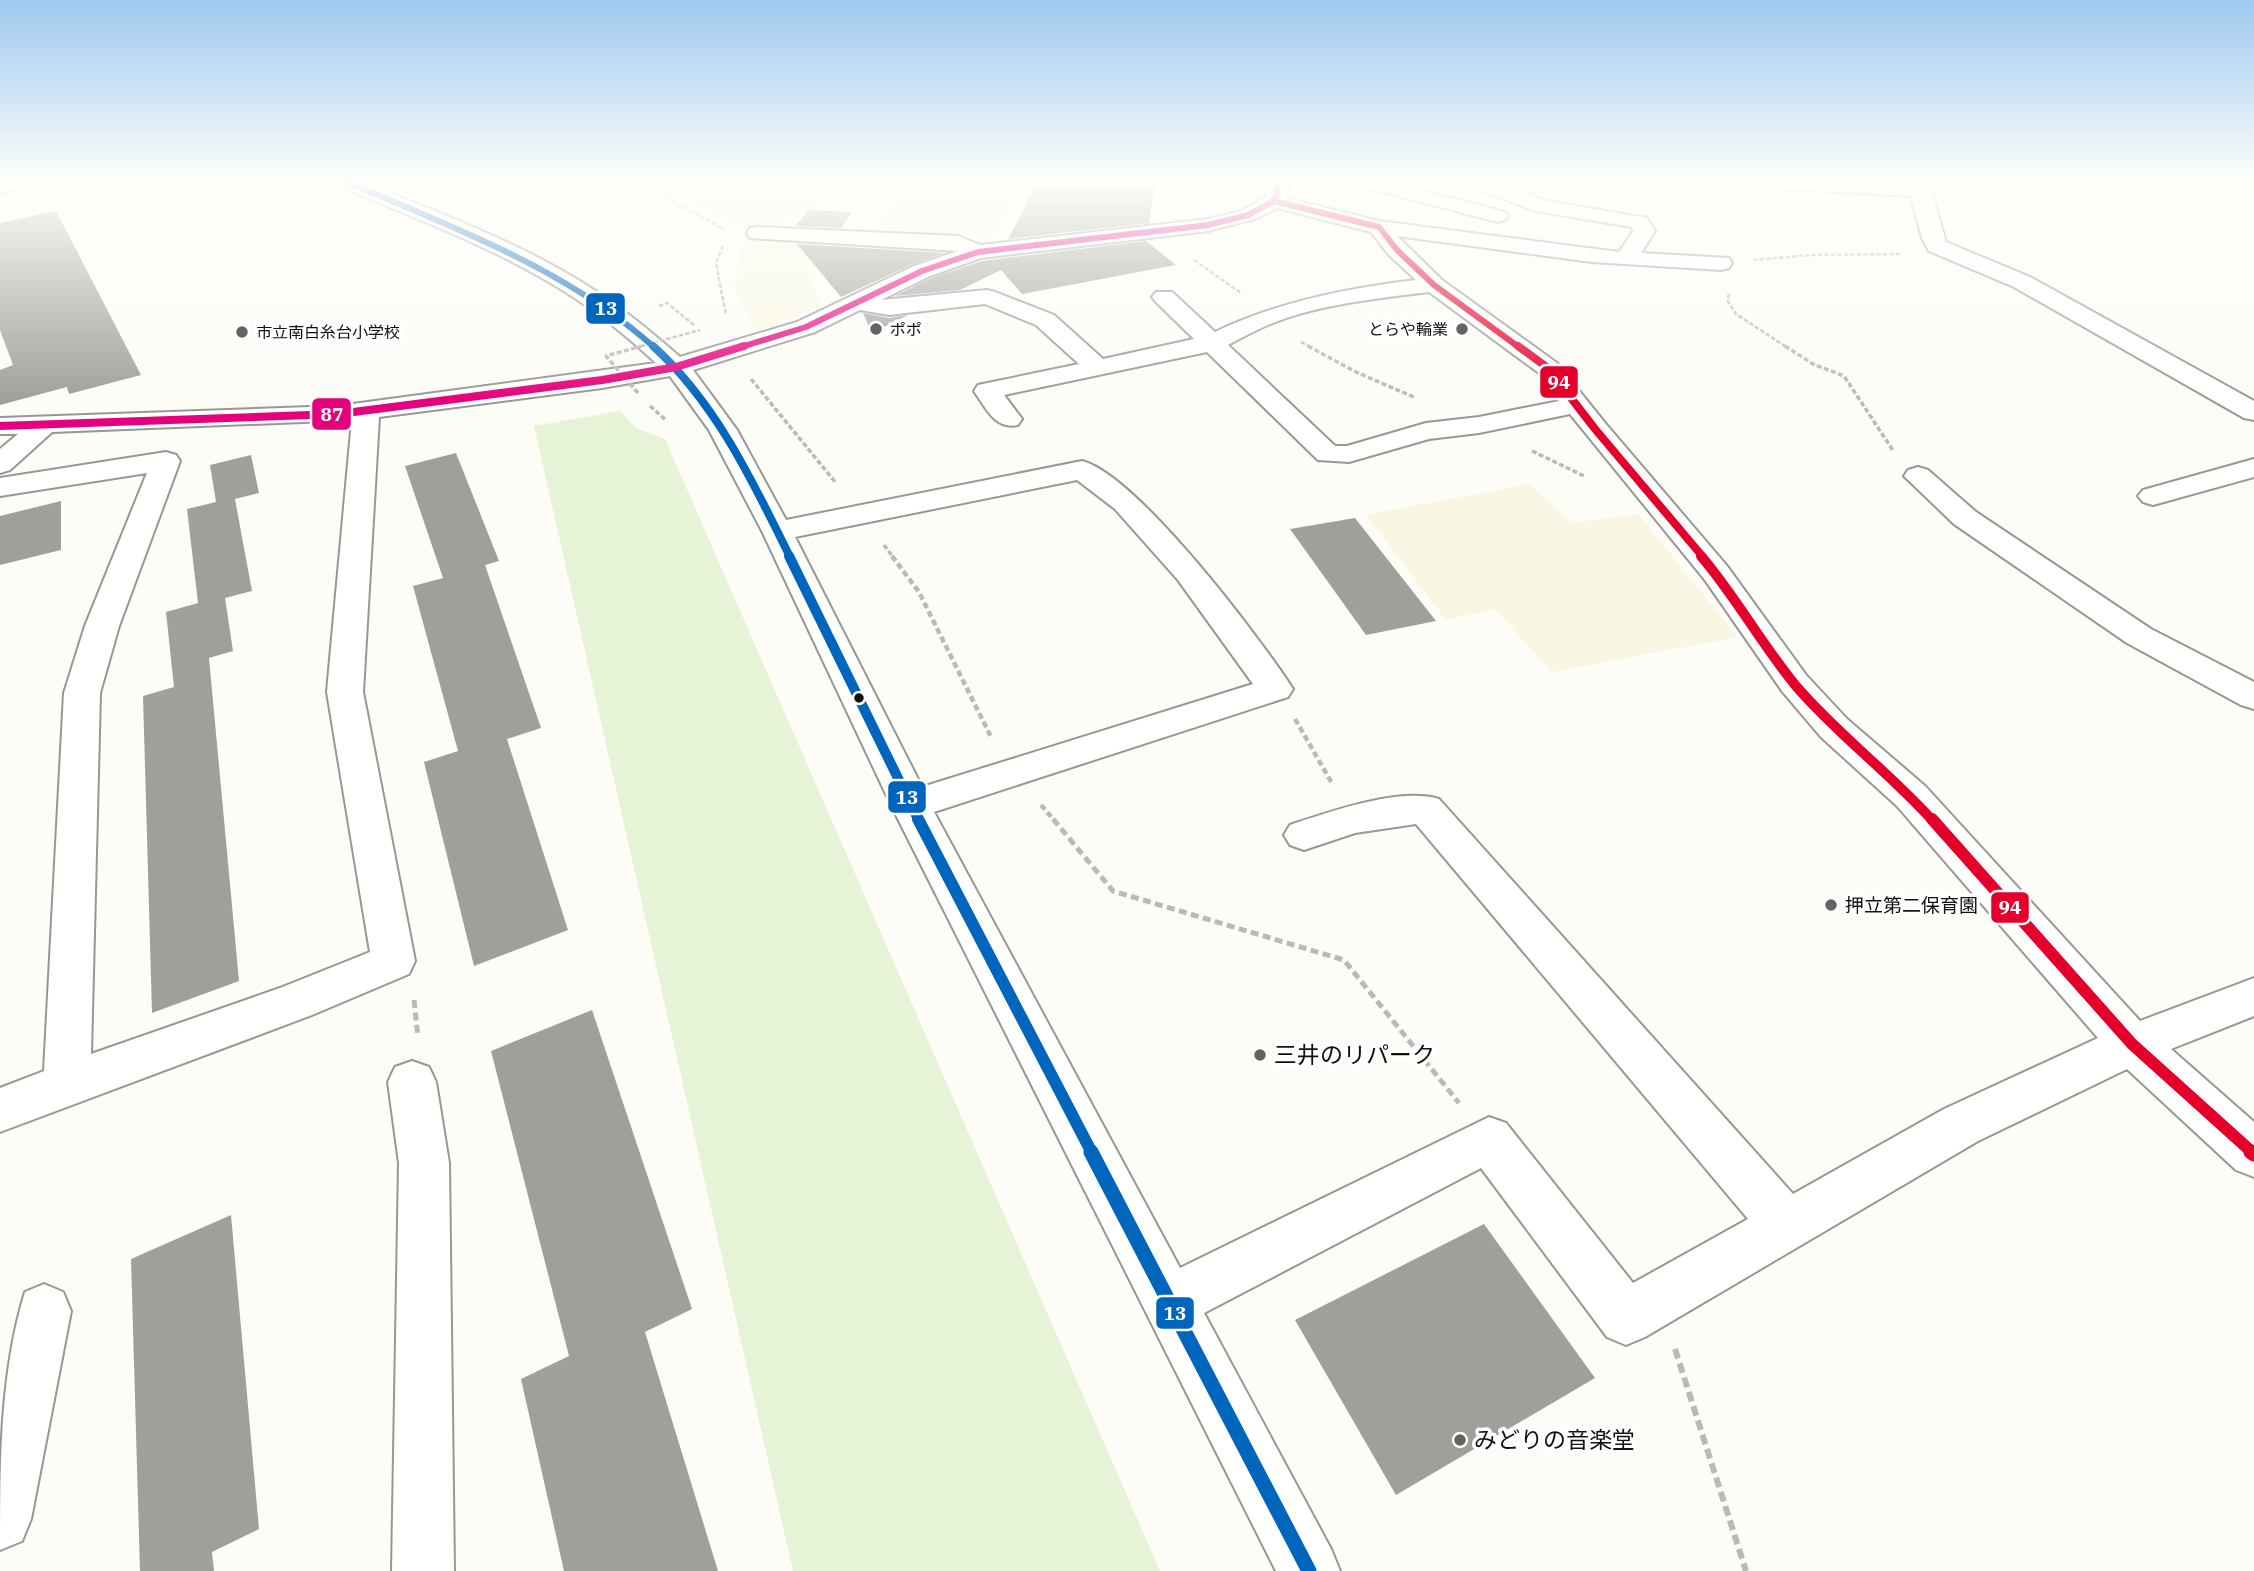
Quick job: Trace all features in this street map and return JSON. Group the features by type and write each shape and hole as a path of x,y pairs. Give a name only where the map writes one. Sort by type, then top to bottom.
{"street":[{"path":"512,254 573,287 627,323 676,367 723,430 777,531 911,805 1309,1571"},
{"path":"0,426 366,412 741,359 922,271 974,254"},
{"path":"1402,254 1434,285 1548,368 1716,573 1794,683 1835,728 1911,796 2132,1044 2254,1154"},
{"path":"1589,254 1676,263 1721,263"},
{"path":"1624,259 1628,254"},
{"path":"1954,254 2022,282 2254,412"},
{"path":"1008,419 987,391 1212,343 1261,319 1322,303 1373,292 1434,285"},
{"path":"1299,289 1322,303"},
{"path":"859,303 889,308 987,297 1045,320 1098,368"},
{"path":"1164,297 1328,454 1349,454 1426,431 1479,425 1577,405"},
{"path":"0,1110 67,1082 329,991 393,961 345,692 366,412"},
{"path":"0,464 44,425"},
{"path":"0,487 166,461 102,626 82,693 67,1082"},
{"path":"2153,496 2254,468"},
{"path":"777,531 1082,470 1126,503 1189,573 1275,689 911,805"},
{"path":"1918,476 1965,518 2139,636 2254,697"},
{"path":"1304,835 1352,819 1425,809 1786,1224"},
{"path":"1170,1302 1489,1139 1626,1318 1961,1125 2132,1044 2254,997"},
{"path":"412,1082 424,1163 424,1571"},
{"path":"0,1519 44,1311"}],"path":[{"path":"720,254 716,263 724,311 741,359 919,592 998,750 1014,773 1113,891 1344,960 1489,1139"},
{"path":"1185,254 1238,289 1261,319 1354,371 1479,425 1595,481 1663,508"},
{"path":"1721,263 1811,255 1909,254"},
{"path":"1721,263 1735,272 1727,300 1736,314 1814,364 1844,376 1894,453 1918,476"},
{"path":"667,303 700,330 606,356 662,419 673,422"},
{"path":"1275,689 1352,819"},
{"path":"393,961 412,983 420,1052 412,1082"},
{"path":"1659,1300 1746,1571"}],"shaded area":[{"path":"741,254 809,254 808,273 821,306 757,333 734,287"},
{"path":"1529,484 1572,523 1638,514 1738,637 1552,672 1495,609 1446,620 1366,515"}],"green space":[{"path":"620,411 636,428 665,439 1160,1571 793,1571 534,426"}],"building":[{"path":"0,254 78,254 141,375 69,394 67,387 0,405 0,370 13,365 0,330"},
{"path":"806,254 941,254 913,264 841,297"},
{"path":"1037,254 1163,254 1176,265 1022,294 1001,270 960,290 895,296 931,278 982,261"},
{"path":"863,313 889,318 908,315 872,333"},
{"path":"456,453 499,561 485,565 541,728 507,739 568,930 474,966 424,762 458,751 413,586 443,578 405,466"},
{"path":"251,455 259,493 235,499 252,591 225,598 233,651 209,658 239,981 152,1013 143,696 174,687 166,612 198,603 187,509 216,502 210,465"},
{"path":"61,501 61,550 0,565 0,516"},
{"path":"1355,518 1436,621 1366,635 1290,529"},
{"path":"592,1010 692,1309 645,1332 718,1571 564,1571 521,1379 569,1356 491,1051"},
{"path":"231,1215 259,1529 212,1552 214,1571 140,1571 131,1259"},
{"path":"1484,1224 1595,1378 1396,1495 1295,1320"}],"transit line":[{"name":"13","path":"512,254 574,287 627,323 676,367 693,386 723,430 777,531 911,805 1309,1571"},
{"name":"87","path":"0,426 338,414 602,380 676,367 806,327 922,271 971,254"},
{"name":"94","path":"1402,254 1434,285 1548,368 1595,429 1716,573 1794,683 1834,728 1911,796 2132,1044 2254,1154"}],"place":[{"name":"ポポ","path":"876,329"},
{"name":"とらや輪業","path":"1462,329"},
{"name":"市立南白糸台小学校","path":"242,332"},
{"name":"押立第二保育園","path":"1831,905"},
{"name":"三井のリパーク","path":"1260,1055"},
{"name":"みどりの音楽堂","path":"1460,1440"}]}
